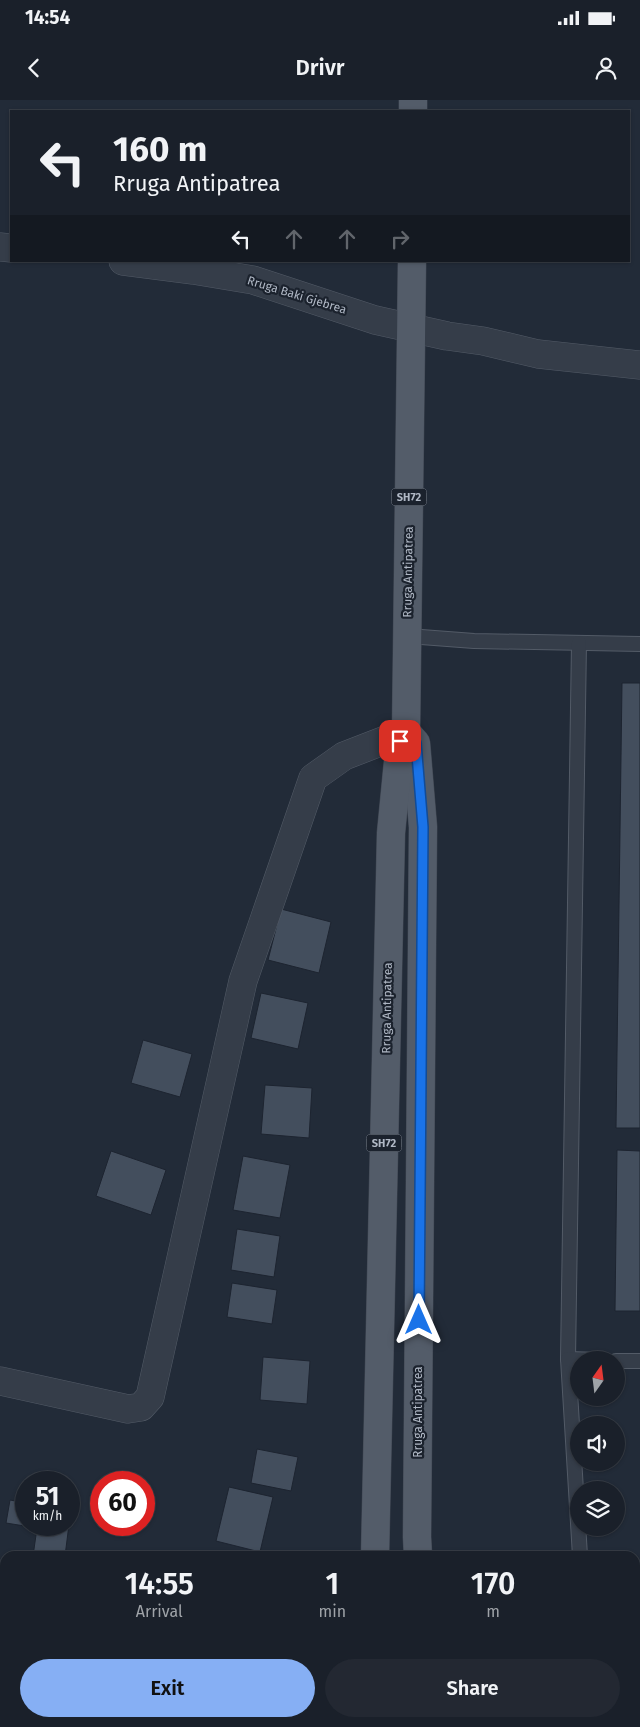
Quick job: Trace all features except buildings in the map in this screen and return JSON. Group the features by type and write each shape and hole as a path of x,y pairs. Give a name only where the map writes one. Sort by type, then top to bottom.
{"main road":[{"name":"Rruga Antipatrea","path":"375,1551 391,833 400,741 406,732 412,262"},
{"name":"Rruga Antipatrea","path":"406,732 416,743 423,827 418,1551"}],"street":[{"name":"Rruga Baki Gjebrea","path":"131,262 252,280 375,320 447,336 483,341 538,354 640,365"},
{"path":"0,1381 128,1409 141,1407 150,1397 243,981 313,778 344,756 406,732"}],"lane":[{"path":"408,636 474,641 640,644"},
{"path":"579,643 568,1359 580,1551"},
{"path":"625,1360 640,1361"}],"route":[{"path":"400,741 406,732 416,743 423,827 419,1320"}]}
